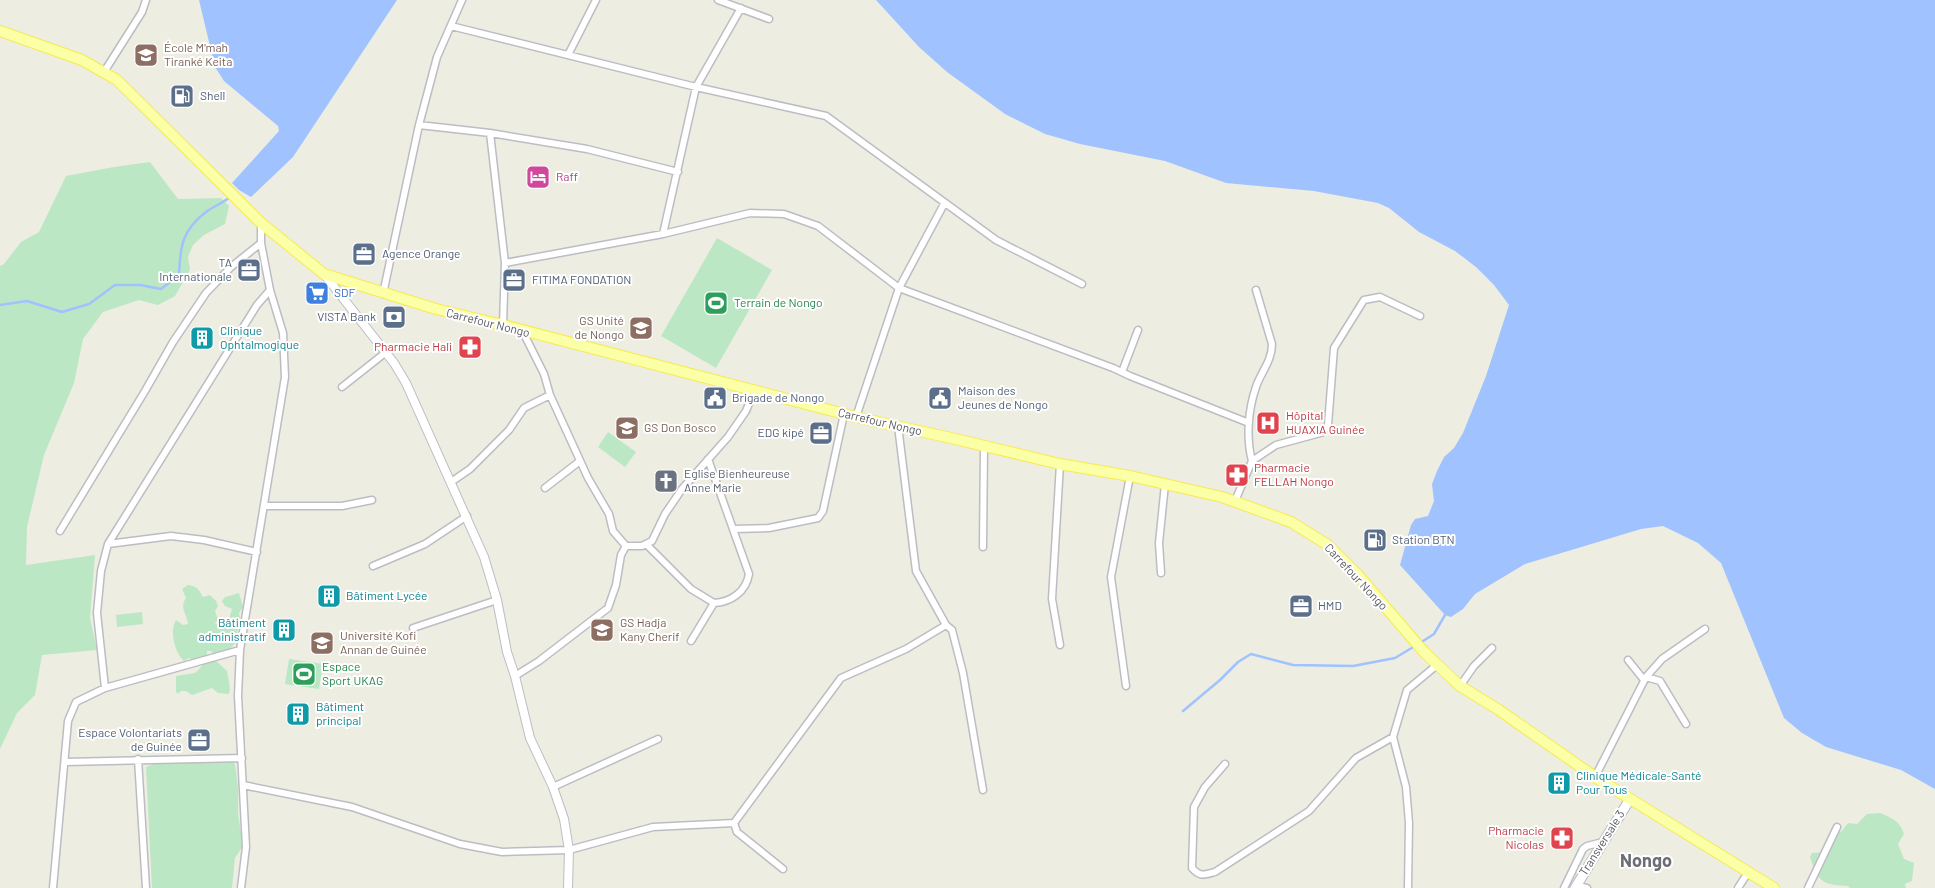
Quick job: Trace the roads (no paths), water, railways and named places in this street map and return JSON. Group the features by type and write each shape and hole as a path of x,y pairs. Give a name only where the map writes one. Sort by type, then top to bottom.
{"main road":[{"name":"Carrefour Nongo","path":"0,31 82,60 117,80 261,223 324,274 436,310 503,325 523,332 856,417 1060,464 1130,476 1235,501 1291,522 1328,546 1358,576 1437,666 1460,686 1506,714 1595,777 1774,888"},
{"name":"Transversale 3","path":"1576,886 1630,798"}],"street":[{"path":"104,72 142,12 146,0"},
{"path":"383,294 419,125 437,57 462,0"},
{"path":"568,55 596,0"},
{"path":"718,0 769,19"},
{"path":"663,234 696,87 741,8"},
{"path":"451,26 696,87 826,116 944,204 996,240 1082,284"},
{"path":"419,125 490,133 587,149 678,172"},
{"path":"490,133 505,263 503,325"},
{"path":"856,417 900,288 944,204"},
{"path":"505,263 663,234 750,213 784,214 818,226 900,288 1045,341 1248,423"},
{"path":"242,888 246,847 238,696 240,650 285,377 283,333 270,290 261,243 261,223"},
{"path":"60,531 173,342 206,293 231,267 261,243"},
{"path":"324,274 406,382 484,557 497,600 507,652 515,676 530,738 554,787 564,819 569,850 568,888"},
{"path":"104,688 97,613 101,571 108,544 257,305 270,290"},
{"path":"1252,461 1249,450 1248,423 1256,387 1272,353 1272,344 1256,290"},
{"path":"1235,501 1252,461 1276,445 1324,432 1328,425 1334,348 1364,300 1380,297 1420,316"},
{"path":"1122,372 1138,330"},
{"path":"523,332 544,374 550,395 588,478 609,514 613,531 626,546 637,547 647,545 652,541 665,514 682,489 728,436 746,411 754,391"},
{"path":"342,387 385,353"},
{"path":"451,482 470,469 509,430 524,408 550,395"},
{"path":"734,529 769,528 818,518 823,511 844,414"},
{"path":"898,426 916,571 946,625 952,630 963,673 983,790"},
{"path":"983,547 984,446"},
{"path":"647,545 691,589 714,603 722,603 744,589 748,582 749,574 708,459"},
{"path":"545,488 580,461"},
{"path":"1060,464 1052,599 1060,646"},
{"path":"1126,686 1111,577 1130,476"},
{"path":"1162,573 1159,536 1165,484"},
{"path":"264,506 342,506 372,500"},
{"path":"373,566 425,544 467,516"},
{"path":"108,544 172,536 204,540 256,552"},
{"path":"515,676 539,661 608,608 616,585 621,555 626,546"},
{"path":"414,628 497,600"},
{"path":"691,641 714,603"},
{"path":"734,823 841,678 906,649 946,625"},
{"path":"1595,777 1645,678 1662,659 1705,629"},
{"path":"1460,686 1474,666 1492,648"},
{"path":"53,888 68,720 76,702 104,688 240,650"},
{"path":"1628,660 1645,678 1660,681 1686,724"},
{"path":"1408,888 1408,805 1406,787 1393,737 1406,690 1437,666"},
{"path":"1225,764 1205,786 1194,807 1192,868 1197,874 1204,875 1215,872 1309,811 1356,758 1393,737"},
{"path":"554,787 658,739"},
{"path":"65,762 242,758"},
{"path":"138,759 146,888"},
{"path":"243,785 352,807 460,844 502,852 569,850 653,827 734,823"},
{"path":"734,823 737,832 783,869"},
{"path":"1808,888 1837,827"},
{"path":"1564,888 1583,849 1586,846 1603,842"},
{"path":"1738,888 1748,871"},
{"path":"1576,886 1587,888"}],"water":[{"path":"199,0 397,0 293,157 251,197 232,183 279,131 278,126 224,81 215,67"},
{"path":"876,0 1935,0 1935,789 1901,770 1826,747 1802,733 1784,718 1721,563 1698,543 1663,526 1641,529 1525,564 1475,594 1463,609 1451,617 1445,615 1400,565 1411,525 1415,519 1428,516 1434,501 1432,484 1437,471 1444,457 1454,448 1463,433 1486,376 1509,305 1494,285 1476,267 1455,251 1419,232 1389,208 1378,203 1314,191 1226,183 1165,161 1080,144 1045,134 1005,114 947,72 919,47"}],"waterway":[{"path":"0,305 27,301 62,312 89,304 115,285 140,285 161,289 179,275 180,256 184,240 192,225 206,212 230,197"},
{"path":"1420,643 1434,634 1445,615"},
{"path":"1183,711 1238,662 1251,654 1293,665 1353,666 1395,658 1415,646"}],"place":[{"name":"École M'mah Tiranké Keita","path":"146,55"},
{"name":"Shell","path":"182,96"},
{"name":"Raff","path":"538,177"},
{"name":"Agence Orange","path":"364,254"},
{"name":"TA Internationale","path":"249,270"},
{"name":"FITIMA FONDATION","path":"514,280"},
{"name":"SDF","path":"317,293"},
{"name":"Terrain de Nongo","path":"716,303"},
{"name":"VISTA Bank","path":"394,317"},
{"name":"GS Unité de Nongo","path":"641,328"},
{"name":"Clinique Ophtalmogique","path":"202,338"},
{"name":"Pharmacie Hali","path":"470,347"},
{"name":"Brigade de Nongo","path":"715,398"},
{"name":"Maison des Jeunes de Nongo","path":"940,398"},
{"name":"Hôpital HUAXIA Guinée","path":"1268,423"},
{"name":"GS Don Bosco","path":"627,428"},
{"name":"EDG kipé","path":"821,433"},
{"name":"Pharmacie FELLAH Nongo","path":"1237,475"},
{"name":"Eglise Bienheureuse Anne Marie","path":"666,481"},
{"name":"Station BTN","path":"1375,540"},
{"name":"Bâtiment Lycée","path":"329,596"},
{"name":"HMD","path":"1301,606"},
{"name":"Bâtiment administratif","path":"284,630"},
{"name":"GS Hadja Kany Cherif","path":"602,630"},
{"name":"Université Kofi Annan de Guinée","path":"322,643"},
{"name":"Espace Sport UKAG","path":"304,674"},
{"name":"Bâtiment principal","path":"298,714"},
{"name":"Espace Volontariats de Guinée","path":"199,740"},
{"name":"Clinique Médicale-Santé Pour Tous","path":"1559,783"},
{"name":"Pharmacie Nicolas","path":"1562,838"}],"district":[{"name":"Nongo","path":"1646,861"}]}
